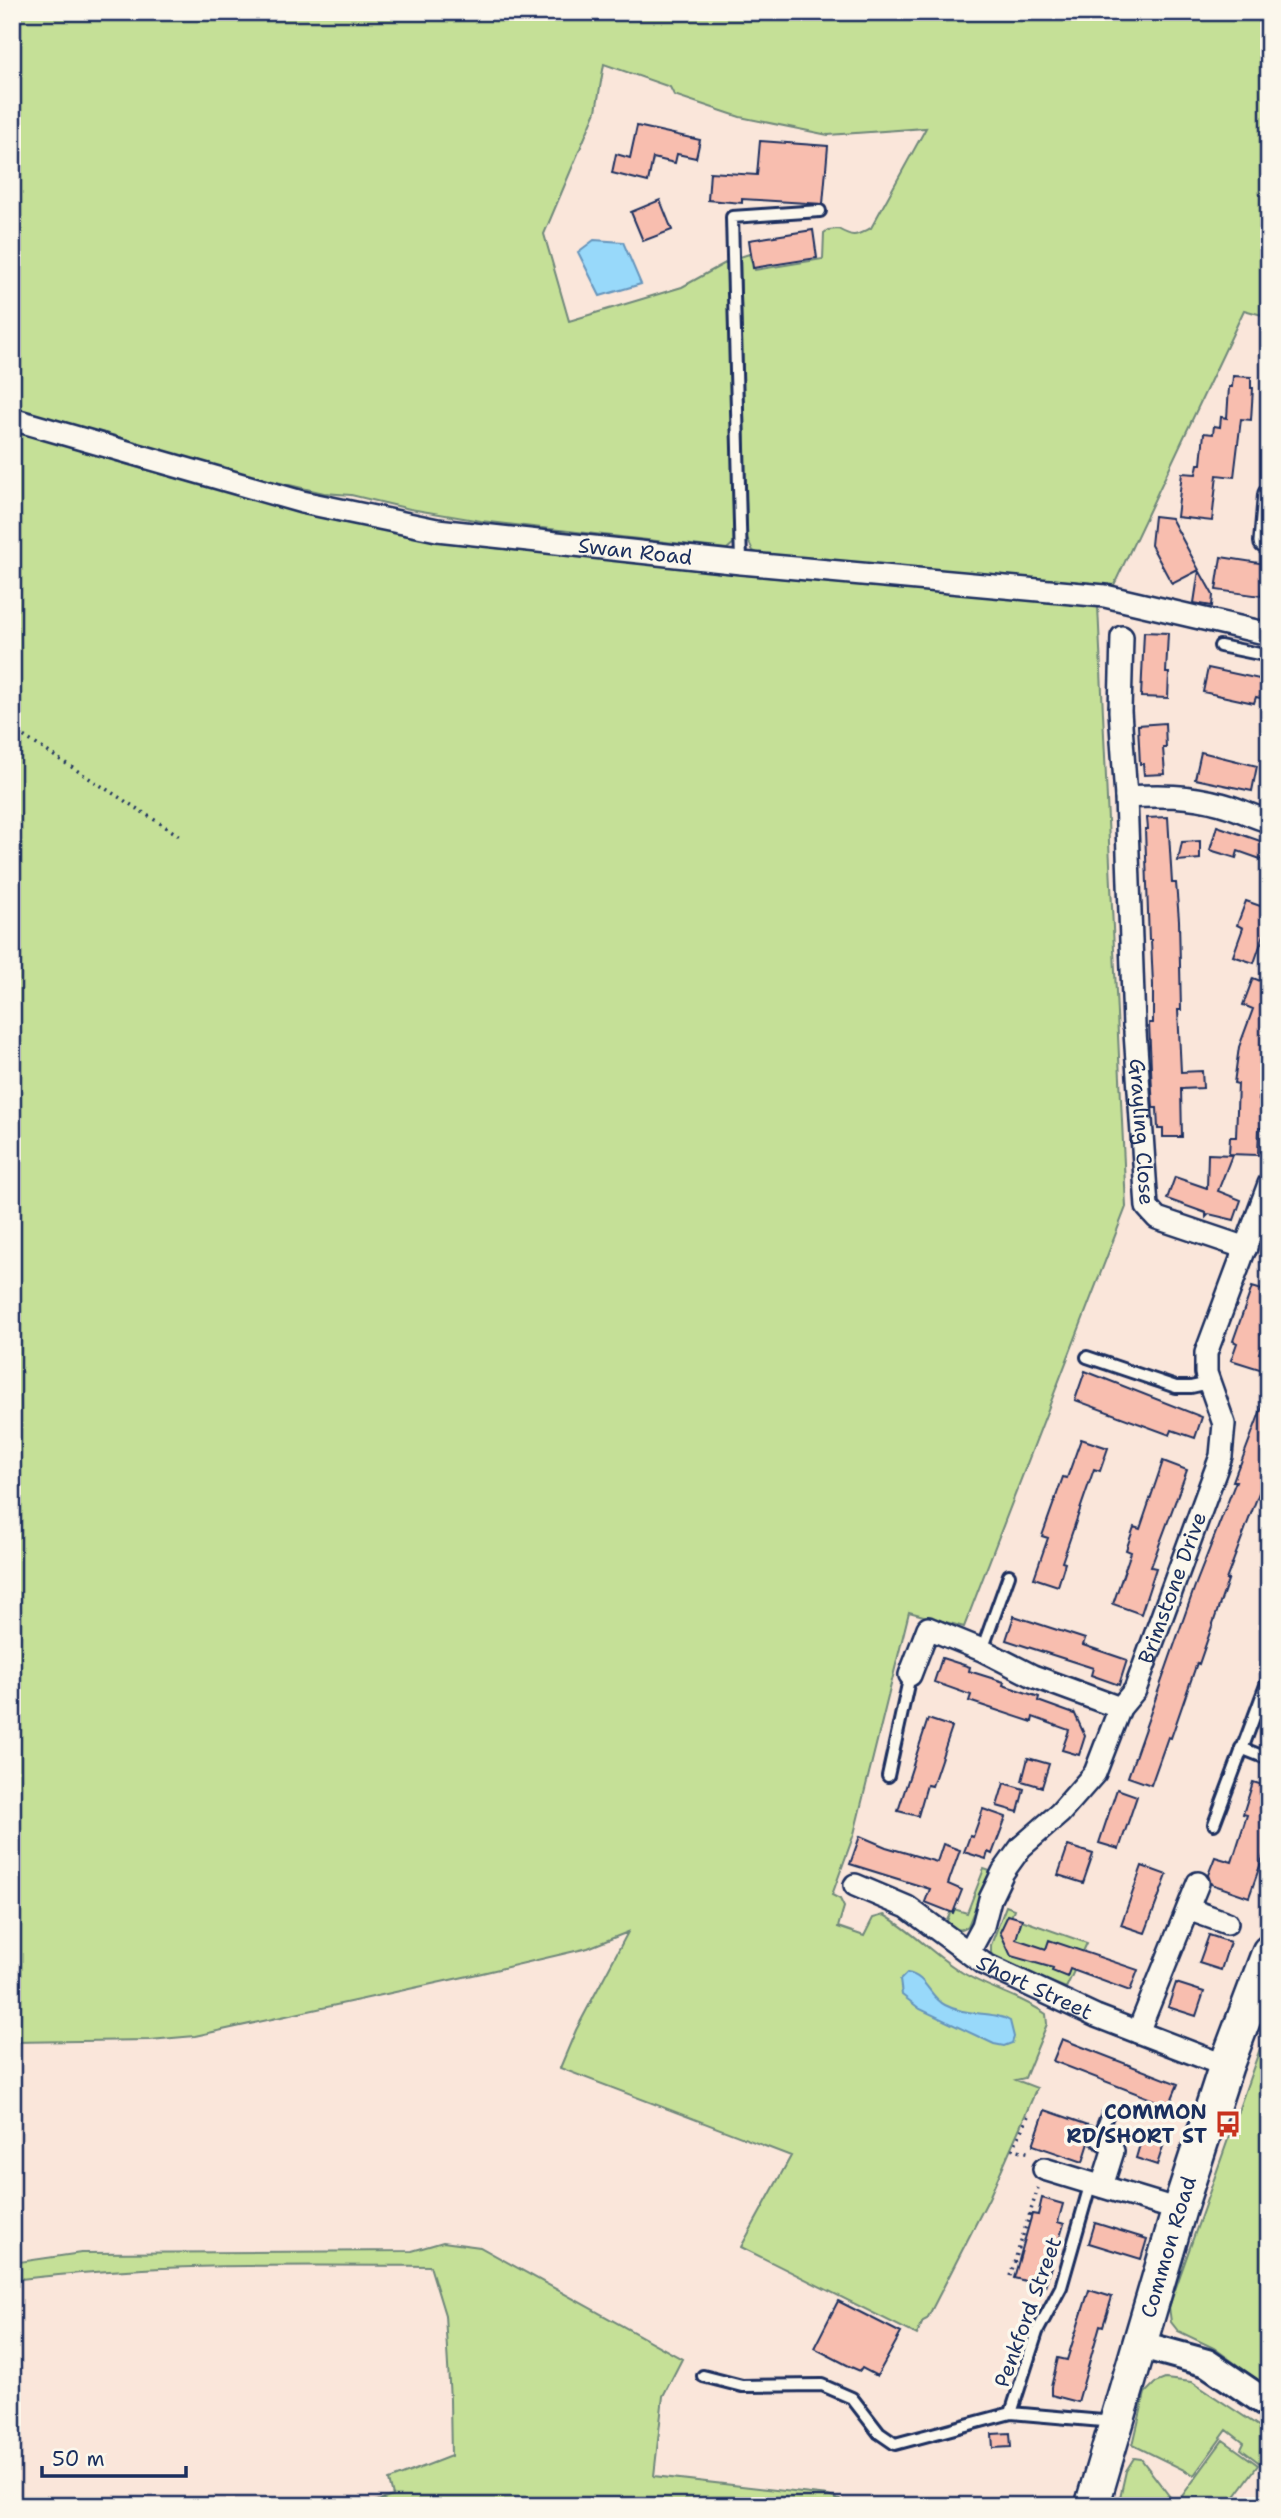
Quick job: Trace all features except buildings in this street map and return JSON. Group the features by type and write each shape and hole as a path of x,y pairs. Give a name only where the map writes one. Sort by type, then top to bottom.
{"main road":[{"name":"Common Road","path":"1092,2506 1179,2210 1226,2066 1269,1952"}],"street":[{"name":"Swan Road","path":"12,419 302,502 437,530 741,563 1105,596 1269,634"},
{"path":"1265,542 1269,495"},
{"name":"Grayling Close","path":"1122,637 1120,711 1135,1029 1147,1207 1157,1218 1246,1248"},
{"path":"1126,797 1159,794 1185,797 1223,804 1269,821"},
{"name":"Brimstone Drive","path":"969,1952 983,1926 990,1899 1003,1872 1021,1847 1060,1813 1096,1773 1120,1708 1135,1690 1221,1456 1224,1424 1206,1373 1206,1353 1269,1184"},
{"path":"910,1675 928,1628 982,1650 1032,1676 1120,1708"},
{"path":"1138,2032 1198,1882"},
{"name":"Short Street","path":"855,1885 907,1907 984,1964 1138,2032 1226,2066"},
{"path":"1188,1909 1227,1923"},
{"path":"1097,2184 1113,2151"},
{"path":"1044,2169 1179,2210"},
{"path":"1138,2344 1208,2363 1269,2405"}],"lane":[{"path":"741,563 732,216 820,211"},
{"path":"1220,646 1269,656"},
{"path":"1087,1356 1176,1387 1209,1383"},
{"path":"982,1650 1009,1575"},
{"path":"888,1776 910,1675"},
{"path":"1214,1824 1269,1677"},
{"path":"1241,1748 1269,1759"},
{"path":"1107,2116 1097,2141 1113,2151"},
{"name":"Penkford Street","path":"1011,2413 1037,2332 1061,2287 1097,2184"},
{"path":"703,2376 742,2386 822,2385 852,2398 879,2433 895,2444 1011,2413 1116,2422"}],"path":[{"path":"12,729 183,838"},
{"path":"1028,2116 1013,2149 1048,2157 1044,2169"},
{"name":"Penkford Street","path":"1010,2276 1044,2169"}],"green space":[{"path":"12,12 1269,12 1269,317 1244,310 1114,585 761,555 753,551 747,538 740,257 749,254 755,270 823,259 824,233 828,230 838,229 854,235 871,228 926,128 828,135 740,117 674,95 670,87 604,64 596,111 544,234 569,321 682,287 729,261 735,542 727,549 481,521 410,509 351,495 324,493 216,468 12,408"},
{"path":"12,430 142,469 326,518 495,548 767,577 1098,606 1126,1207 964,1627 909,1612 854,1834 832,1895 840,1899 844,1907 838,1927 864,1936 873,1918 884,1915 963,1973 1046,2014 1047,2024 1025,2078 1016,2080 1037,2088 989,2198 917,2335 741,2247 791,2156 560,2068 576,2030 628,1932 588,1948 195,2036 150,2040 12,2042"},
{"path":"984,1869 990,1871 968,1926 959,1930 952,1927 946,1923 951,1911 954,1909 967,1913"},
{"path":"1006,1906 1014,1909 1009,1923 1013,1917 1087,1943 1066,1988 997,1960 991,1955 991,1945"},
{"path":"1269,2023 1269,2388 1214,2348 1178,2331 1171,2322 1169,2307"},
{"path":"443,2242 480,2247 682,2359 663,2396 654,2476 828,2496 856,2506 362,2506 393,2496 389,2480 451,2456 445,2315 430,2266 169,2268 12,2280 12,2263 81,2253 412,2251"},
{"path":"1165,2379 1192,2382 1269,2433 1269,2470 1241,2449 1244,2443 1227,2430 1194,2475 1133,2445 1145,2393 1155,2383"},
{"path":"1223,2440 1258,2465 1228,2506 1181,2506 1177,2503"},
{"path":"1134,2458 1141,2459 1170,2497 1163,2506 1118,2506 1126,2471"}],"water":[{"path":"594,240 623,242 641,284 600,296 578,252"},
{"path":"907,1973 919,1978 935,1997 953,2009 1010,2021 1014,2037 1012,2043 1004,2046 994,2044 920,2009 902,1995 900,1980"}],"place":[{"name":"COMMON RD/SHORT ST","path":"1228,2124"}]}
